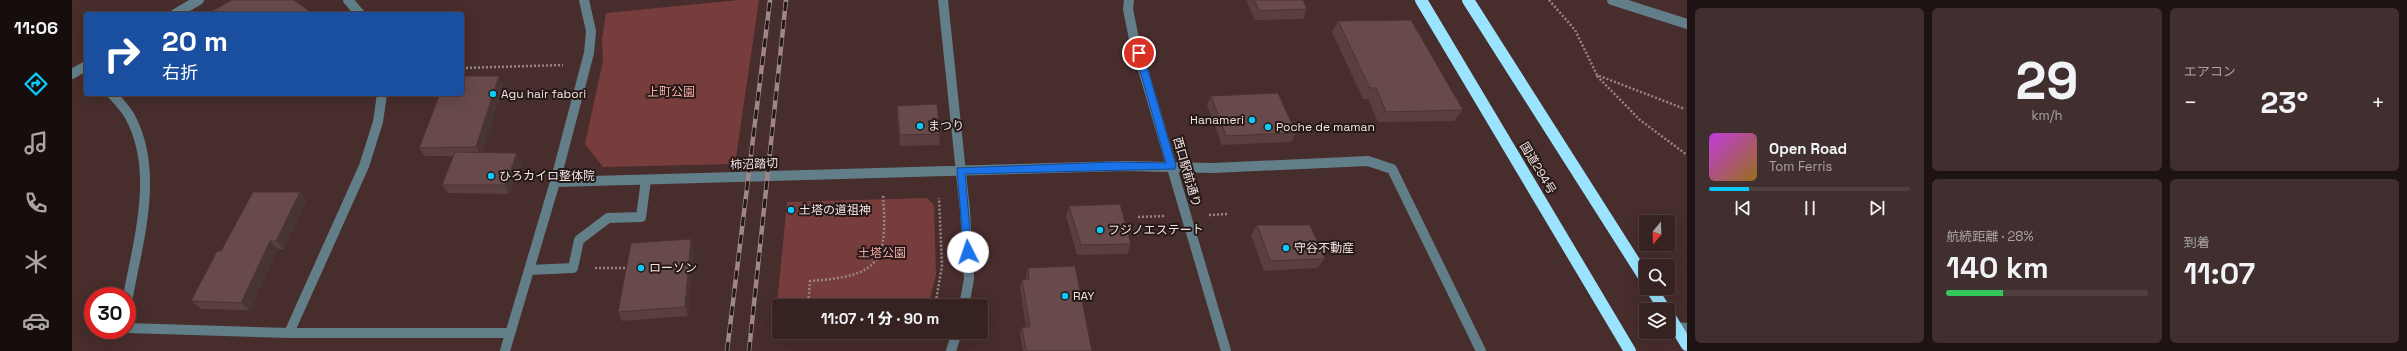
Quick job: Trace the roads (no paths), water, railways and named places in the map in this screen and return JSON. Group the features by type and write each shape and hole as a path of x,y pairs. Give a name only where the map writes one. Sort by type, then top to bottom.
{"highway":[{"name":"国道294号","path":"1421,0 1630,351"},
{"path":"1468,0 1639,269"},
{"path":"1682,328 1687,344"}],"street":[{"path":"178,12 199,0"},
{"path":"348,0 358,12"},
{"path":"505,351 555,182 586,65 591,31 584,0"},
{"path":"943,0 969,279 965,299"},
{"name":"西口駅前通り","path":"1129,0 1128,10 1134,39 1226,351"},
{"path":"1612,0 1687,24"},
{"path":"72,74 84,68"},
{"path":"114,96 130,118 143,151 146,184 129,287"},
{"path":"289,333 364,166 378,122 382,96"},
{"name":"柿沼踏切","path":"555,182 715,179 1118,166 1213,168 1368,161 1392,169 1481,351"},
{"path":"529,270 572,268 579,240 608,218 640,217 646,180"},
{"path":"136,328 289,333 510,333"},
{"path":"951,351 955,339"}],"railway":[{"path":"727,351 770,0"},
{"path":"749,351 786,0"}],"place":[{"name":"Agu hair fabori","path":"493,94"},
{"name":"Hanameri","path":"1252,120"},
{"name":"まつり","path":"920,126"},
{"name":"Poche de maman","path":"1268,127"},
{"name":"ひろカイロ整体院","path":"491,176"},
{"name":"土塔の道祖神","path":"791,210"},
{"name":"フジノエステート","path":"1100,230"},
{"name":"守谷不動産","path":"1286,248"},
{"name":"ローソン","path":"641,268"},
{"name":"RAY","path":"1065,296"}],"park label":[{"name":"上町公園","path":"671,92"},
{"name":"土塔公園","path":"882,253"}]}
